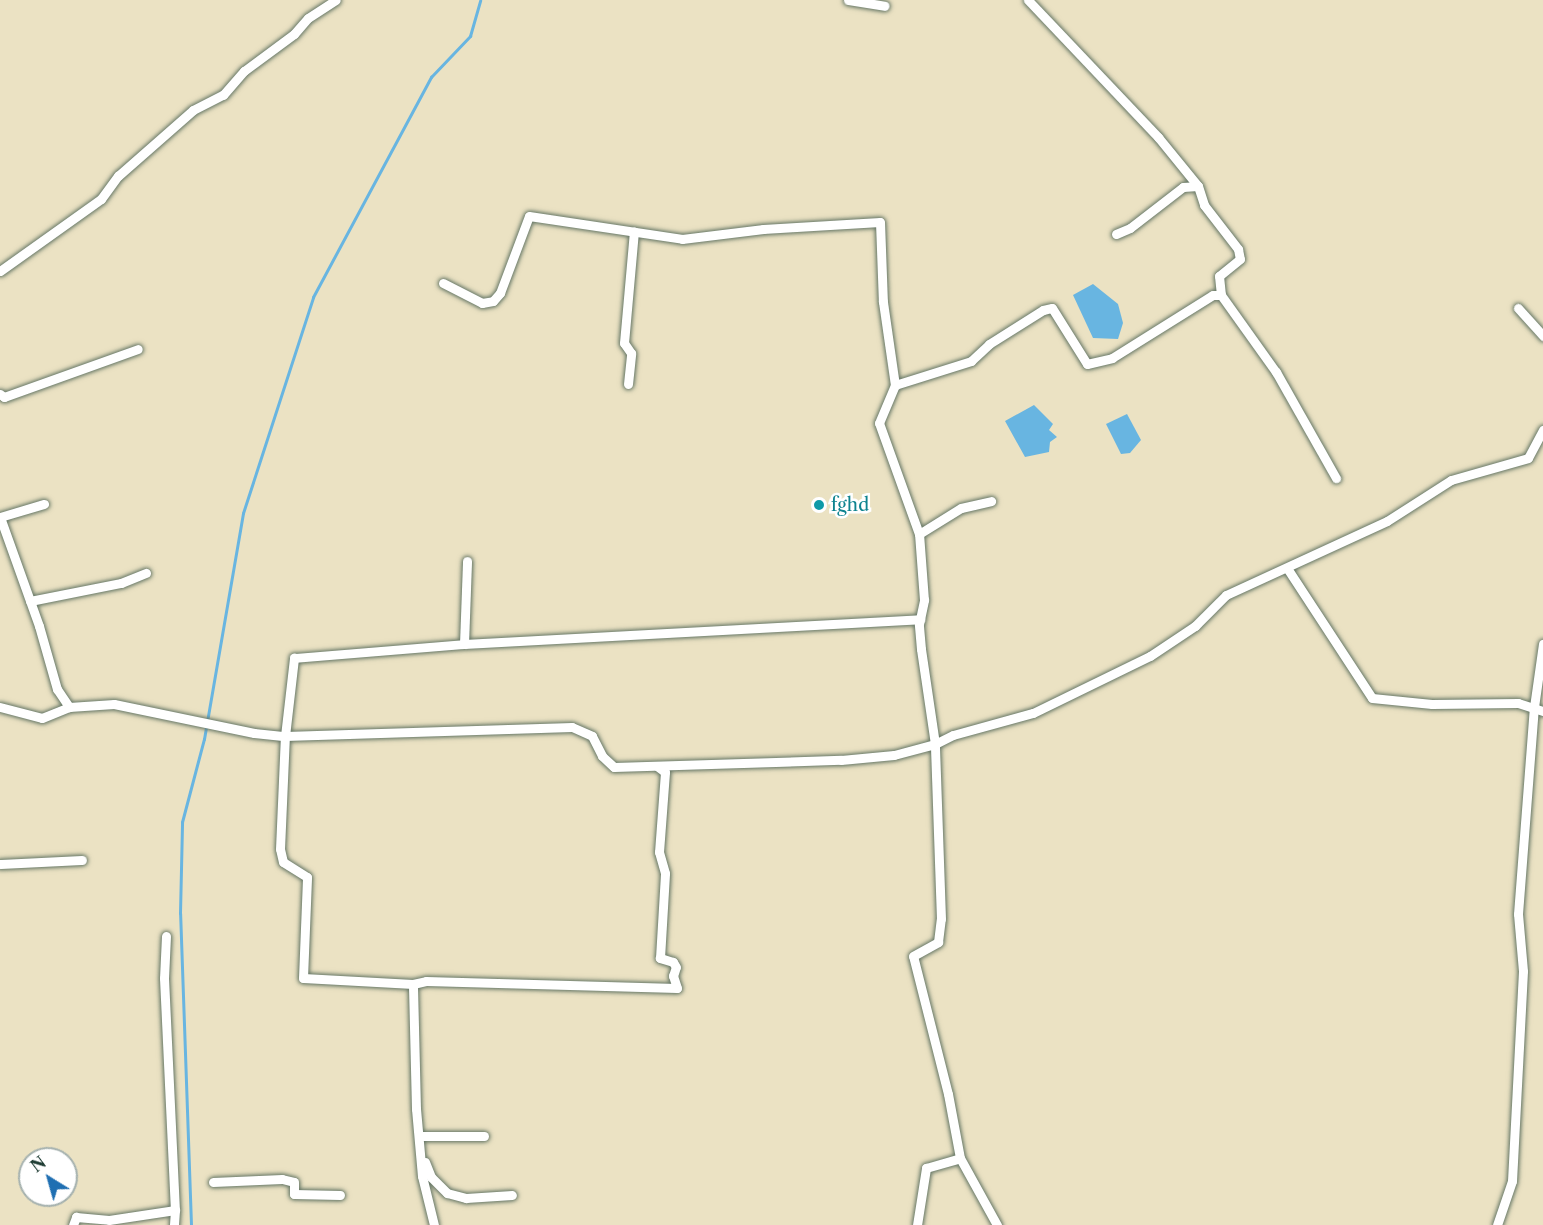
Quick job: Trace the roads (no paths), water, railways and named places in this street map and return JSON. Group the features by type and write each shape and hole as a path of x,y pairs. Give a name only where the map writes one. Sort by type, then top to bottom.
{"street":[{"path":"0,271 101,199 118,176 193,110 223,94 244,71 294,34 308,18 336,0"},
{"path":"848,0 885,6"},
{"path":"1028,0 1158,137 1198,186 1203,205 1238,249 1240,259 1219,276 1221,295 1276,372 1336,478"},
{"path":"1116,234 1130,228 1183,187 1198,186"},
{"path":"443,282 482,303 493,301 500,293 529,216 682,239 763,228 880,222 883,302 895,385 879,423 919,534 924,600 920,619 921,649 935,744 941,919 938,942 913,956 960,1158 997,1225"},
{"path":"628,384 631,353 624,343 634,231"},
{"path":"895,385 971,361 989,344 1043,310 1052,308 1087,364 1112,358 1213,295 1221,295"},
{"path":"1518,308 1543,336"},
{"path":"0,394 4,397 138,349"},
{"path":"0,707 42,718 69,707 114,704 214,725 285,736 572,727 592,736 602,756 614,767 841,760 894,755 935,744 953,735 1033,713 1095,684 1150,656 1186,632 1226,595 1387,521 1451,480 1528,458 1543,430"},
{"path":"919,534 962,508 992,501"},
{"path":"44,504 0,517 30,601 57,689 69,707"},
{"path":"464,644 467,561"},
{"path":"1287,568 1372,698 1404,703 1494,702 1539,709"},
{"path":"30,601 121,583 146,573"},
{"path":"658,767 665,772 659,852 665,873 660,958 673,962 676,968 673,976 677,988 426,981 413,984 303,978 307,877 283,862 280,849 285,736 294,658 464,644 920,619"},
{"path":"1497,1225 1512,1181 1523,971 1518,914 1539,709 1543,644"},
{"path":"0,864 82,860"},
{"path":"166,936 164,1000 174,1225"},
{"path":"413,984 421,1159 434,1225"},
{"path":"419,1136 484,1136"},
{"path":"917,1225 926,1168 960,1158"},
{"path":"421,1159 431,1177 447,1193 466,1198 512,1195"},
{"path":"213,1182 282,1179 294,1182 294,1194 340,1195"},
{"path":"73,1225 76,1217 109,1220 175,1210"}],"water":[{"path":"1093,284 1118,304 1123,323 1118,339 1093,338 1073,295"},
{"path":"1034,405 1053,424 1049,430 1057,437 1050,442 1049,452 1025,457 1005,421"},
{"path":"1127,414 1141,440 1130,453 1121,454 1106,424"}],"waterway":[{"path":"191,1225 180,913 182,822 204,739 243,513 313,297 431,77 470,36 480,0"}],"place":[{"name":"fghd","path":"819,505"}]}
